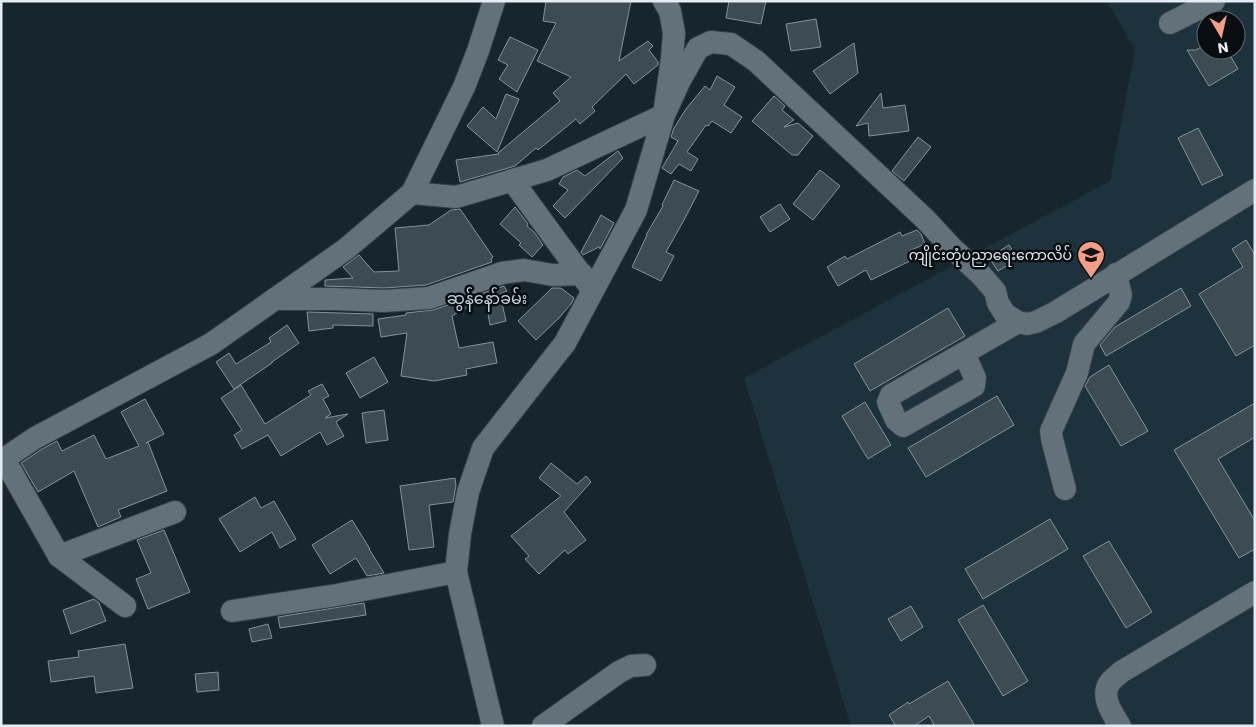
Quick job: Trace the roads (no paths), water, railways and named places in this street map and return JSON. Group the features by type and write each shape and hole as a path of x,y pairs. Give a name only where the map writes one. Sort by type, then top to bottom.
{"street":[{"path":"125,606 59,556 2,454 211,344 346,249 412,193 464,86 478,51 494,1"},
{"path":"664,1 670,11 674,33 664,115"},
{"path":"1170,23 1214,1"},
{"path":"493,726 456,572 460,534 468,492 483,448 564,343 587,282 636,210 664,115 680,80 698,48 711,42 731,44 756,61 982,275 995,291 998,303 1006,314 1018,322 1027,324 1036,322 1056,312 1255,190"},
{"path":"412,193 456,196 546,170 664,115"},
{"path":"512,180 587,282"},
{"path":"275,300 334,299 384,302 429,298 502,273 524,270 587,282"},
{"path":"1065,489 1051,431 1077,373 1084,344 1119,302 1121,295 1116,274"},
{"path":"964,353 1018,322"},
{"path":"59,556 175,512"},
{"path":"232,611 337,595 456,572"},
{"path":"1120,726 1106,700 1110,682 1121,672 1255,592"},
{"path":"543,726 619,672 631,666 645,666"}],"place":[{"name":"ကျိုင်းတုံပညာရေးကောလိပ်","path":"1091,279"}],"district":[{"name":"ဆွန်နော်ခမ်း","path":"487,298"}]}
